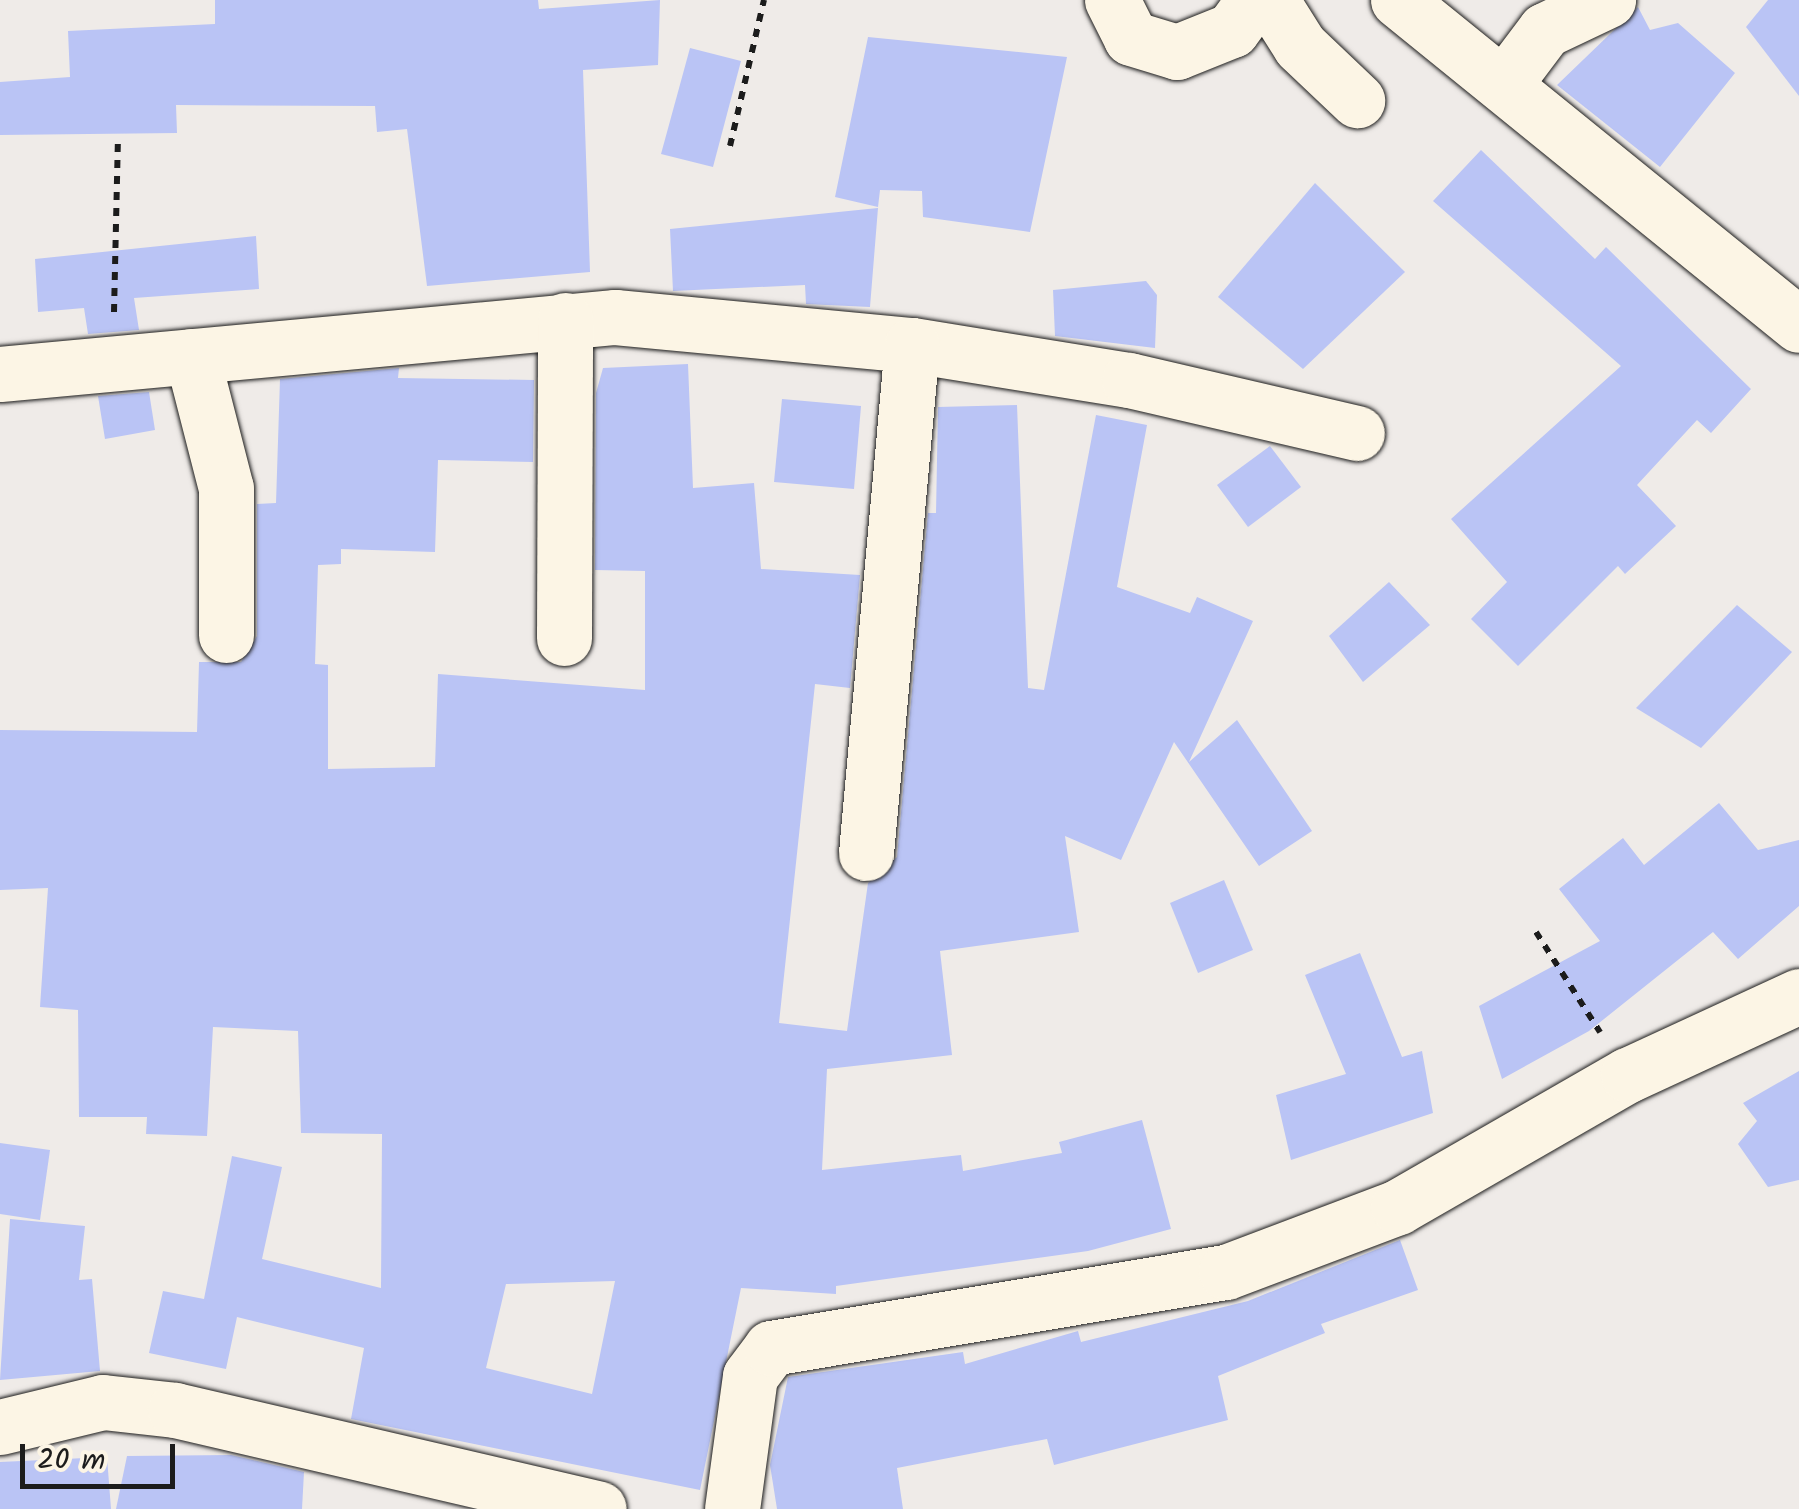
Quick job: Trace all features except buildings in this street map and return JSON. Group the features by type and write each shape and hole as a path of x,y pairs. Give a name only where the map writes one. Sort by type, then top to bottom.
{"street":[{"path":"1112,0 1131,38 1177,52 1232,30 1254,0"},
{"path":"1272,0 1300,46 1357,100"},
{"path":"1505,83 1545,30 1608,0"},
{"path":"1435,10 1505,83 1799,325"},
{"path":"0,374 566,320 912,345 1129,380 1357,433"},
{"path":"564,638 566,320"},
{"path":"866,853 912,345"},
{"path":"192,356 226,488 226,635"},
{"path":"732,1509 750,1376 771,1348 1226,1272 1398,1207 1628,1075 1799,996"},
{"path":"0,1427 103,1402 175,1410 599,1509"}],"path":[{"path":"730,146 764,0"},
{"path":"112,363 118,142"},
{"path":"1536,932 1628,1075"}]}
